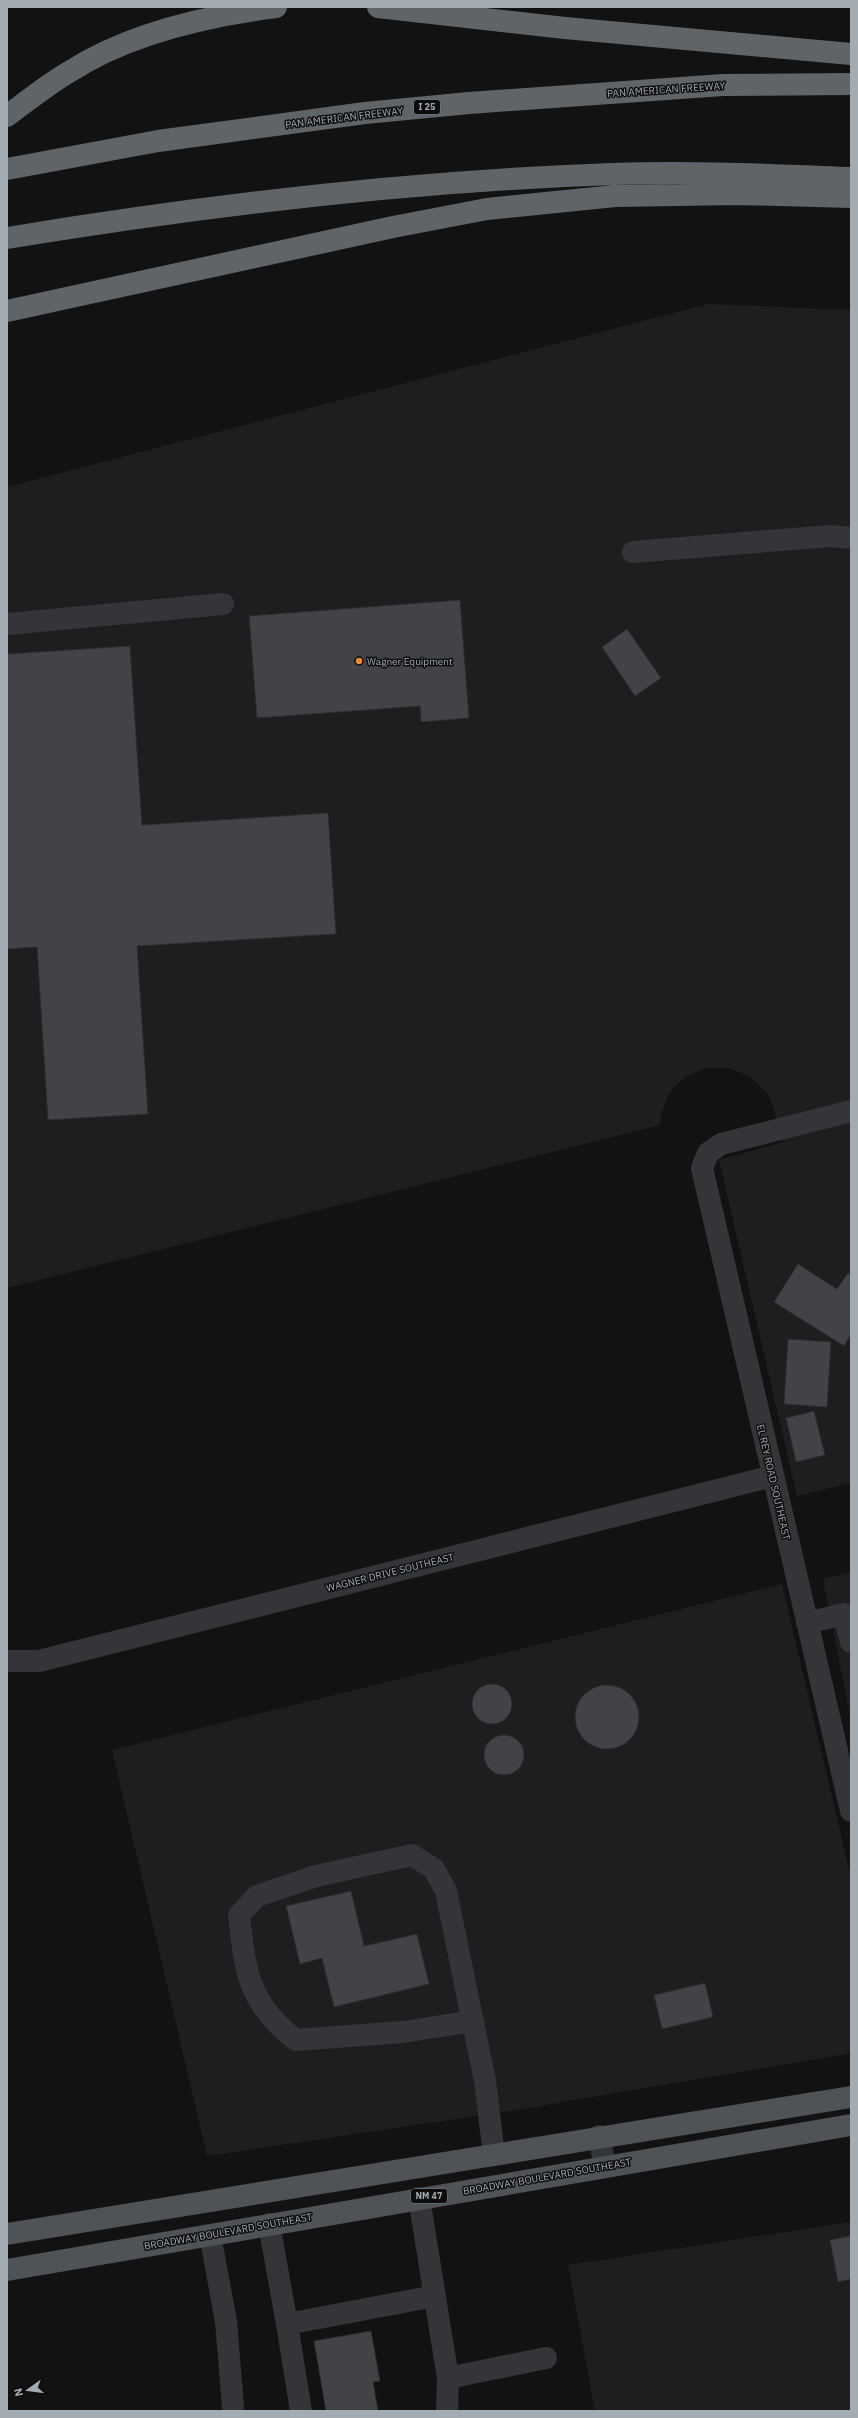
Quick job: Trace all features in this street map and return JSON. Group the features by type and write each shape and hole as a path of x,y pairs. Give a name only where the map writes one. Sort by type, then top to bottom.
{"highway":[{"path":"7,116 70,71 137,40 209,18 276,7"},
{"path":"378,7 565,28 851,54"},
{"name":"PAN AMERICAN FREEWAY","path":"7,169 158,141 365,113 469,103 723,85 851,84"},
{"path":"7,238 176,212 270,201 504,180 629,174 735,174 851,178"},
{"path":"7,311 393,227 488,209 615,196 739,194 851,197"}],"main road":[{"path":"7,2234 494,2155 599,2136 851,2097"},
{"name":"BROADWAY BOULEVARD SOUTHEAST","path":"7,2270 418,2198 851,2125"}],"street":[{"path":"633,552 830,536 851,538"},
{"path":"7,624 224,604"},
{"name":"EL REY ROAD SOUTHEAST","path":"851,1111 720,1144 708,1153 702,1168 702,1176 807,1623 842,1734 851,1810"},
{"name":"WAGNER DRIVE SOUTHEAST","path":"7,1661 39,1661 772,1476"},
{"path":"807,1623 848,1614 851,1642"},
{"path":"472,2021 403,2032 296,2040 275,2024 255,1995 244,1962 239,1914 257,1896 316,1876 412,1855 434,1869 446,1891 485,2081 494,2155"},
{"path":"599,2136 605,2166"},
{"path":"418,2198 448,2378 447,2411"},
{"path":"269,2224 301,2411"},
{"path":"210,2235 226,2321 234,2410"},
{"path":"287,2324 435,2296"},
{"path":"448,2378 546,2358"}],"shaded area":[{"path":"708,304 851,310 851,1483 797,1496 719,1160 783,1142 772,1104 767,1093 751,1077 729,1068 706,1068 685,1077 669,1093 661,1114 660,1125 7,1288 7,487"},
{"path":"851,1572 851,1721 823,1579"},
{"path":"782,1584 851,1878 851,2053 523,2109 207,2156 112,1750"},
{"path":"851,2222 851,2411 595,2411 568,2265"}],"building":[{"name":"Wagner Equipment","path":"460,600 469,718 421,722 420,706 257,718 249,616"},
{"path":"627,629 661,678 635,696 602,647"},
{"path":"130,646 142,825 328,813 336,934 137,946 148,1114 48,1120 37,947 7,949 7,654"},
{"path":"798,1264 837,1289 848,1273 851,1275 851,1334 844,1346 774,1302"},
{"path":"788,1339 831,1342 827,1407 784,1404"},
{"path":"814,1411 825,1455 796,1462 786,1418"},
{"path":"492,1684 500,1686 506,1690 510,1696 512,1704 510,1712 506,1718 500,1722 492,1724 484,1722 478,1718 474,1712 472,1704 474,1696 478,1690 484,1686"},
{"path":"601,1685 613,1685 630,1694 637,1705 639,1717 637,1729 630,1740 613,1749 601,1749 589,1744 580,1735 575,1723 575,1711 580,1699 589,1690"},
{"path":"508,1735 515,1738 521,1744 524,1755 523,1763 515,1772 508,1775 500,1775 493,1772 485,1763 484,1751 487,1744 496,1736"},
{"path":"351,1891 364,1946 417,1934 429,1984 334,2007 322,1958 300,1964 286,1906"},
{"path":"705,1983 713,2017 662,2029 654,1995"},
{"path":"851,2236 851,2279 838,2282 830,2240"},
{"path":"371,2331 380,2381 373,2382 378,2411 326,2411 314,2341"}],"place":[{"name":"Wagner Equipment","path":"359,661"}]}
